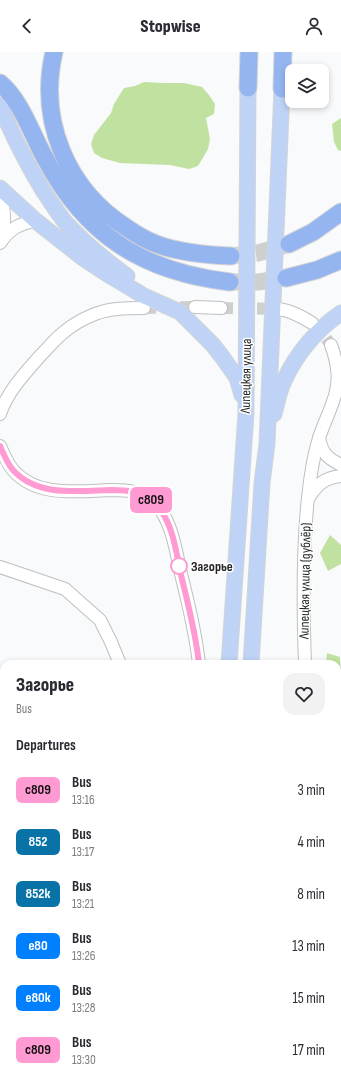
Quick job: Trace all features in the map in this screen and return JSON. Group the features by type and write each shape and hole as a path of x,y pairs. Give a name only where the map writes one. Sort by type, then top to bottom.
{"highway":[{"path":"54,52 50,75 50,99 53,122 63,155 79,183 111,217 134,233 146,239 159,245 189,253 231,256"},
{"path":"248,82 249,52"},
{"path":"282,83 283,52"},
{"path":"0,83 8,90 13,98 61,186 91,222 116,242 154,264 199,278 230,282"},
{"path":"289,244 313,232 341,212"},
{"path":"286,278 317,270 341,260"}],"main road":[{"name":"Липецкая улица","path":"229,660 246,413 248,82"},
{"name":"Липецкая улица","path":"251,660 262,484 267,444 282,83"},
{"path":"0,105 20,150 38,183 65,222 78,236 100,255 180,312 213,345 237,378 246,413"},
{"path":"0,188 36,221 83,258 144,296 180,312"},
{"path":"267,444 284,381 296,358 315,334 341,313"}],"street":[{"path":"0,197 4,209 1,242"},
{"path":"1,242 16,226 27,222 36,221"},
{"path":"0,414 12,391 30,368 64,332 80,321 96,314 118,308 144,308"},
{"path":"195,308 221,308"},
{"path":"280,309 302,316 312,323"},
{"name":"Липецкая улица (дублёр)","path":"305,660 305,532 311,472 319,438 338,382 336,358 331,345"},
{"path":"319,438 321,448 326,455 331,460 341,465"},
{"path":"0,446 5,459 14,470 24,480 37,487 66,491 125,490 146,496 156,504 170,529 193,625 198,660"},
{"path":"308,498 316,487 324,480 341,476"},
{"path":"0,567 65,589 100,620 118,660"}],"green space":[{"path":"144,82 184,83 202,87 215,104 214,114 206,118 210,139 208,149 198,166 189,169 170,165 120,163 102,158 94,153 91,144 94,135 111,113 114,104 124,88 135,86"},
{"path":"341,118 341,151 338,150 334,142 332,124"},
{"path":"330,535 341,545 341,564 328,571 320,553"},
{"path":"327,653 340,657 340,660 326,660"}],"tunnel":[{"path":"231,256 258,253 289,244"},
{"path":"230,282 258,282 286,278"},
{"path":"144,308 195,307"},
{"path":"221,308 279,309"},
{"path":"314,325 331,345"}],"bus line":[{"name":"с809","path":"0,446 5,459 14,470 24,480 37,487 66,491 125,490 146,496 156,504 170,529 193,625 198,660"}],"place":[{"name":"Загорье","path":"179,566"}]}
